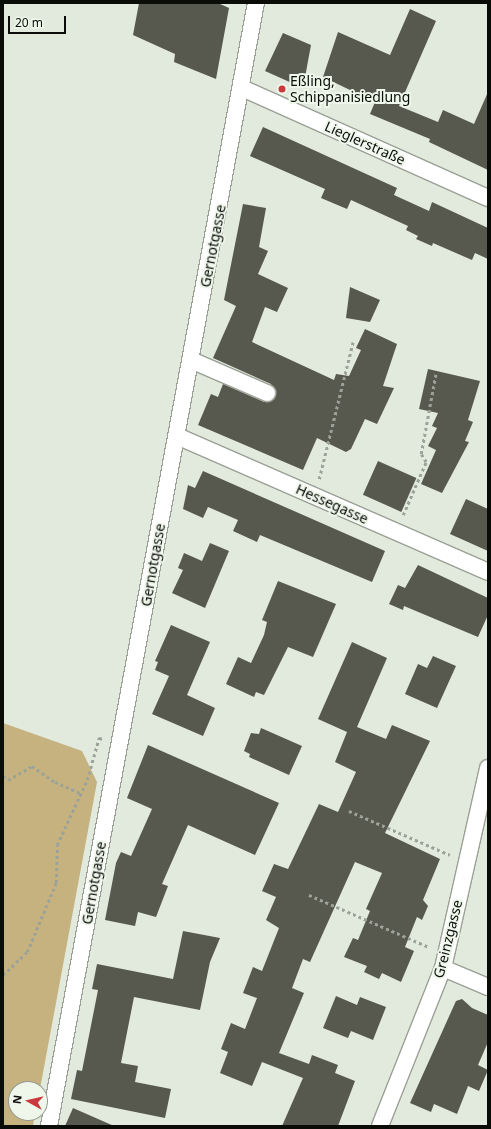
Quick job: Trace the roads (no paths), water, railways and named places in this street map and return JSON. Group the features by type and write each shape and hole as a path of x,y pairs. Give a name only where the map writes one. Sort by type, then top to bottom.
{"street":[{"name":"Gernotgasse","path":"49,1126 242,88 256,3"},
{"name":"Lieglerstraße","path":"242,88 488,198"},
{"path":"191,360 267,393"},
{"name":"Hessegasse","path":"177,436 488,572"},
{"name":"Greinzgasse","path":"380,1126 445,961 488,768"},
{"path":"445,961 488,987"}],"place":[{"name":"Eßling, Schippanisiedlung","path":"282,89"}]}
